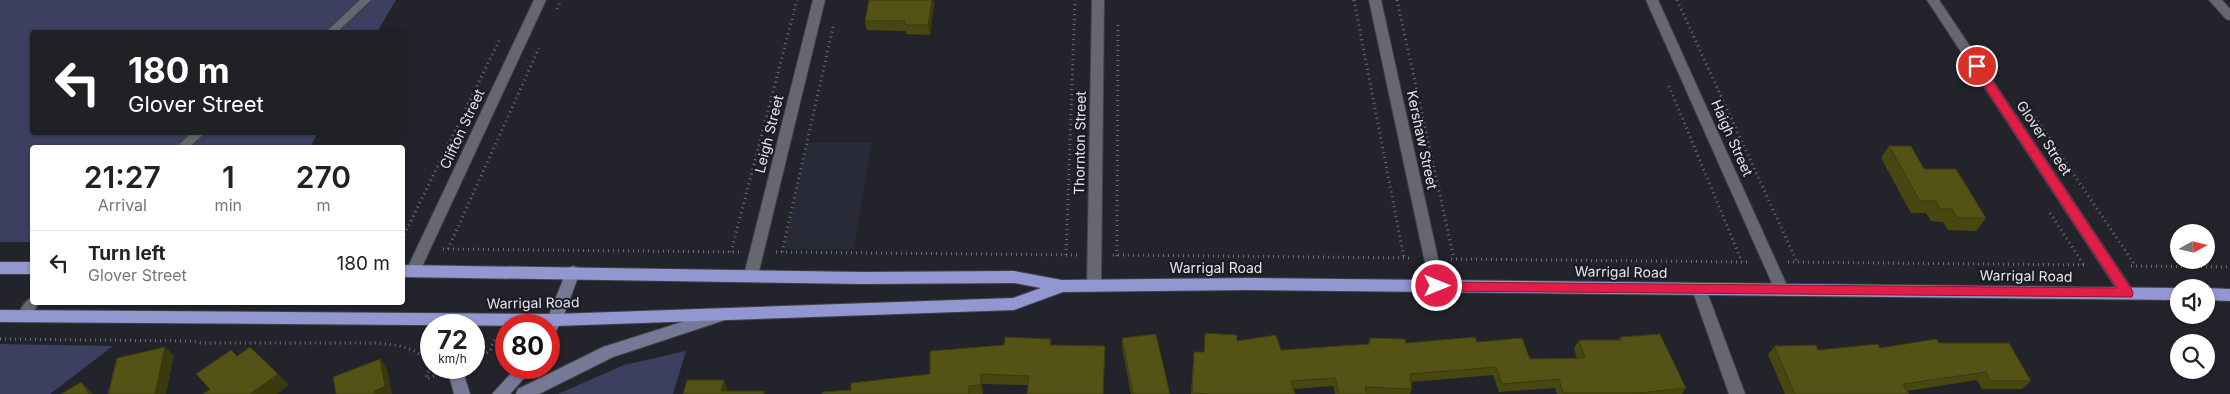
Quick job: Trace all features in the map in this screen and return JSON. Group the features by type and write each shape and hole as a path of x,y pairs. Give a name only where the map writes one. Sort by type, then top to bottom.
{"highway":[{"path":"0,268 30,268"},
{"name":"Warrigal Road","path":"408,271 573,272 863,278 1014,277 1062,286 1256,284 2170,294"},
{"name":"Warrigal Road","path":"560,325 726,314 1014,304 1062,286"},
{"path":"2215,294 2230,295"},
{"name":"Warrigal Road","path":"0,316 420,323"}],"main road":[{"path":"557,314 573,272"},
{"path":"524,394 599,355 726,314"},
{"path":"454,379 462,394"},
{"path":"500,394 514,379"}],"street":[{"name":"Clifton Street","path":"408,271 424,248 540,0"},
{"name":"Leigh Street","path":"751,275 819,0"},
{"name":"Thornton Street","path":"1094,286 1098,0"},
{"name":"Kershaw Street","path":"1376,0 1437,286"},
{"name":"Haigh Street","path":"1652,0 1782,290"},
{"name":"Glover Street","path":"1933,0 2127,293"},
{"path":"2215,0 2230,16"},
{"path":"1699,289 1737,394"}],"lane":[{"path":"333,30 366,0"},
{"path":"184,145 197,135"},
{"path":"23,316 31,305"}],"path":[{"path":"553,18 561,0"},
{"path":"731,252 797,0"},
{"path":"1066,255 1075,0"},
{"path":"1354,0 1404,258"},
{"path":"1397,0 1454,259"},
{"path":"1677,0 1797,262"},
{"path":"782,252 835,19"},
{"path":"1117,256 1118,20"},
{"path":"405,233 502,35"},
{"path":"448,249 541,44"},
{"path":"1667,81 1742,262"},
{"path":"2032,113 2135,266"},
{"path":"424,248 2230,267"},
{"path":"485,354 490,351 495,338"},
{"path":"0,339 191,341 201,343 377,343 399,345 420,354"}],"shaded area":[{"path":"0,0 396,0 378,30 30,30 30,135 317,135 311,145 30,145 30,242 0,242"},
{"path":"807,143 872,143 854,249 784,249"},
{"path":"0,344 113,346 50,394 0,394"},
{"path":"686,351 673,394 558,394 624,365"}],"building":[{"path":"869,0 932,0 928,25 905,25 905,21 865,21"},
{"path":"1889,146 1911,146 1924,169 1956,169 1986,218 1957,218 1952,209 1940,209 1936,201 1920,201"},
{"path":"1205,333 1237,335 1237,341 1276,335 1281,350 1370,344 1370,338 1405,339 1406,343 1475,337 1477,342 1522,338 1530,359 1585,358 1579,340 1622,340 1620,337 1660,334 1686,388 1638,393 1563,393 1559,379 1502,384 1496,367 1410,374 1412,389 1365,387 1367,394 1339,394 1335,378 1291,381 1295,394 1192,393 1194,352 1204,352"},
{"path":"1156,334 1170,394 1133,394 1122,338"},
{"path":"1005,337 1051,339 1050,345 1105,346 1103,394 1027,394 1029,376 981,374 981,385 969,386 969,394 822,394 822,392 851,390 851,383 930,374 930,351 1004,345"},
{"path":"1936,339 1939,343 2009,343 2031,381 1991,381 1986,372 1903,384 1909,394 1795,394 1774,346 1816,345 1818,350 1878,344 1880,348"},
{"path":"165,347 155,394 108,394 117,358"},
{"path":"250,347 278,374 250,394 203,394 210,389 196,374 231,350 237,356"},
{"path":"380,359 385,386 374,391 374,394 336,394 333,377"},
{"path":"687,380 724,380 721,391 764,391 764,394 683,394"},
{"path":"81,382 89,394 61,394"}],"route":[{"path":"1437,286 2127,293 1977,66"}]}
